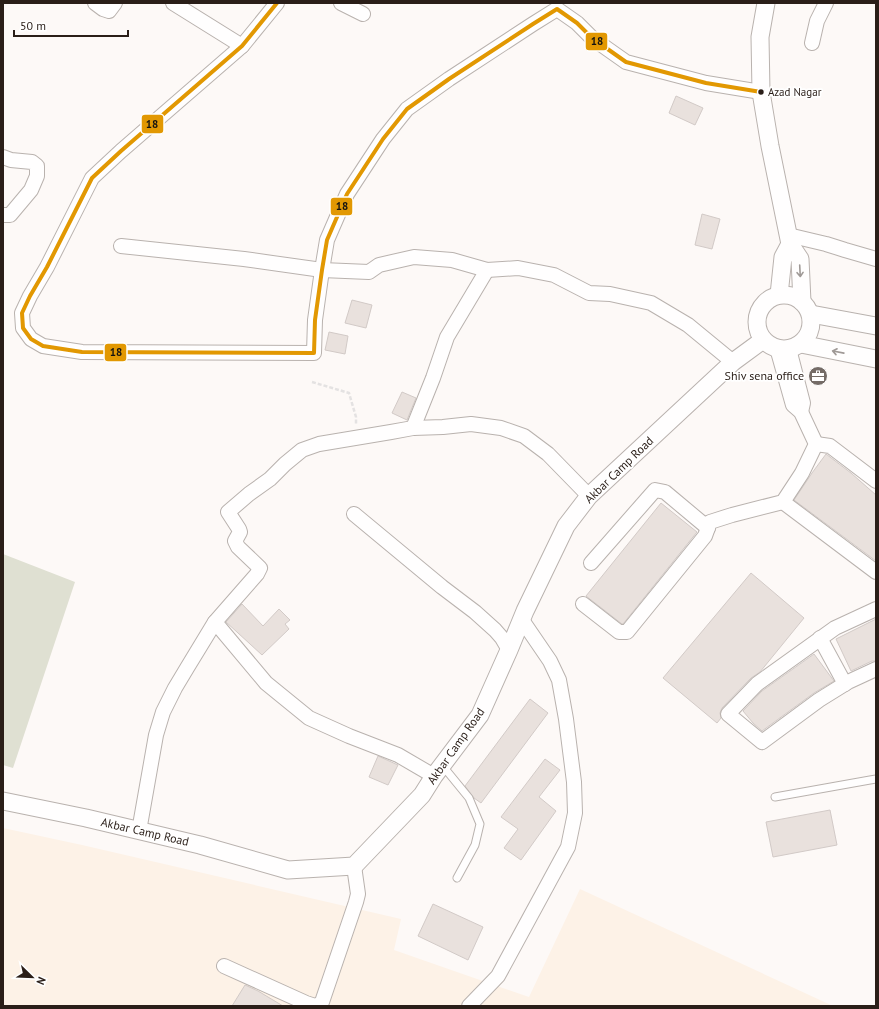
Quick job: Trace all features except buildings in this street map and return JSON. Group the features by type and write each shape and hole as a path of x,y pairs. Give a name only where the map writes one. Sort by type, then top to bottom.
{"street":[{"path":"95,3 103,9 109,11 115,3"},
{"path":"173,3 242,46"},
{"path":"277,3 242,46 92,178 22,313 22,328 31,339 43,346 82,352 314,353 315,320 327,240 347,194 383,139 407,109 448,79 533,24 557,6 592,38 626,62 706,83 760,92"},
{"path":"341,3 363,14"},
{"path":"766,3 760,37 760,92 789,239 800,259 806,308 811,326 808,336 782,346"},
{"path":"812,44 816,21 826,3"},
{"path":"3,157 11,160 32,162 38,166 37,176 31,190 10,215 3,215"},
{"path":"789,239 826,244 876,259"},
{"path":"780,295 783,257 789,239"},
{"path":"121,246 244,259 322,270 369,272 378,265 414,257 452,260 487,270 518,268 554,275 589,293 610,294 651,303 688,326 733,362"},
{"path":"413,428 447,337 487,270"},
{"path":"876,326 806,308 800,299 780,295 769,299 761,308 757,319 758,330 782,346 876,359"},
{"path":"782,346 803,403 800,412 816,444"},
{"name":"Akbar Camp Road","path":"3,801 200,845 288,870 354,866 422,795 438,770 480,715 566,526 589,496 733,362 782,346"},
{"path":"139,831 156,735 163,712 175,688 216,622 257,574 260,568 234,542 240,532 239,528 228,512 270,479 302,450 318,444 413,428 471,424 501,428 524,436 548,454 589,496"},
{"path":"816,444 830,446 876,481"},
{"path":"583,604 619,632 627,632 705,536 710,522 783,502 802,473 816,444"},
{"path":"591,563 655,490 665,492 708,528"},
{"path":"783,502 876,572"},
{"path":"354,514 496,630 509,650"},
{"path":"876,609 835,628 820,638 756,684 728,714 762,742 819,700 845,684 876,669"},
{"path":"469,1006 498,976 502,969 568,847 574,813 574,782 566,719 559,680 550,661 522,620"},
{"path":"216,622 266,683 309,718 349,736 438,770"},
{"path":"820,638 845,684"},
{"path":"224,966 306,1003 316,1006 322,1002 358,894 354,866"}],"lane":[{"path":"438,770 470,798 480,824 475,845 457,878"},
{"path":"775,797 876,779"}],"path":[{"path":"312,382 349,393 356,417 354,438"}],"shaded area":[{"path":"3,554 75,582 13,768 3,765"},
{"path":"3,828 401,919 394,950 529,997 580,889 833,1006 3,1006"}],"transit line":[{"name":"18","path":"277,3 242,46 92,178 22,313 23,328 31,339 43,346 82,352 314,353 315,320 327,240 347,194 383,139 407,109 449,79 557,9 577,23 592,38 626,62 706,83 761,92"}],"place":[{"name":"Azad Nagar","path":"761,92"},
{"name":"Shiv sena office","path":"818,376"}]}
